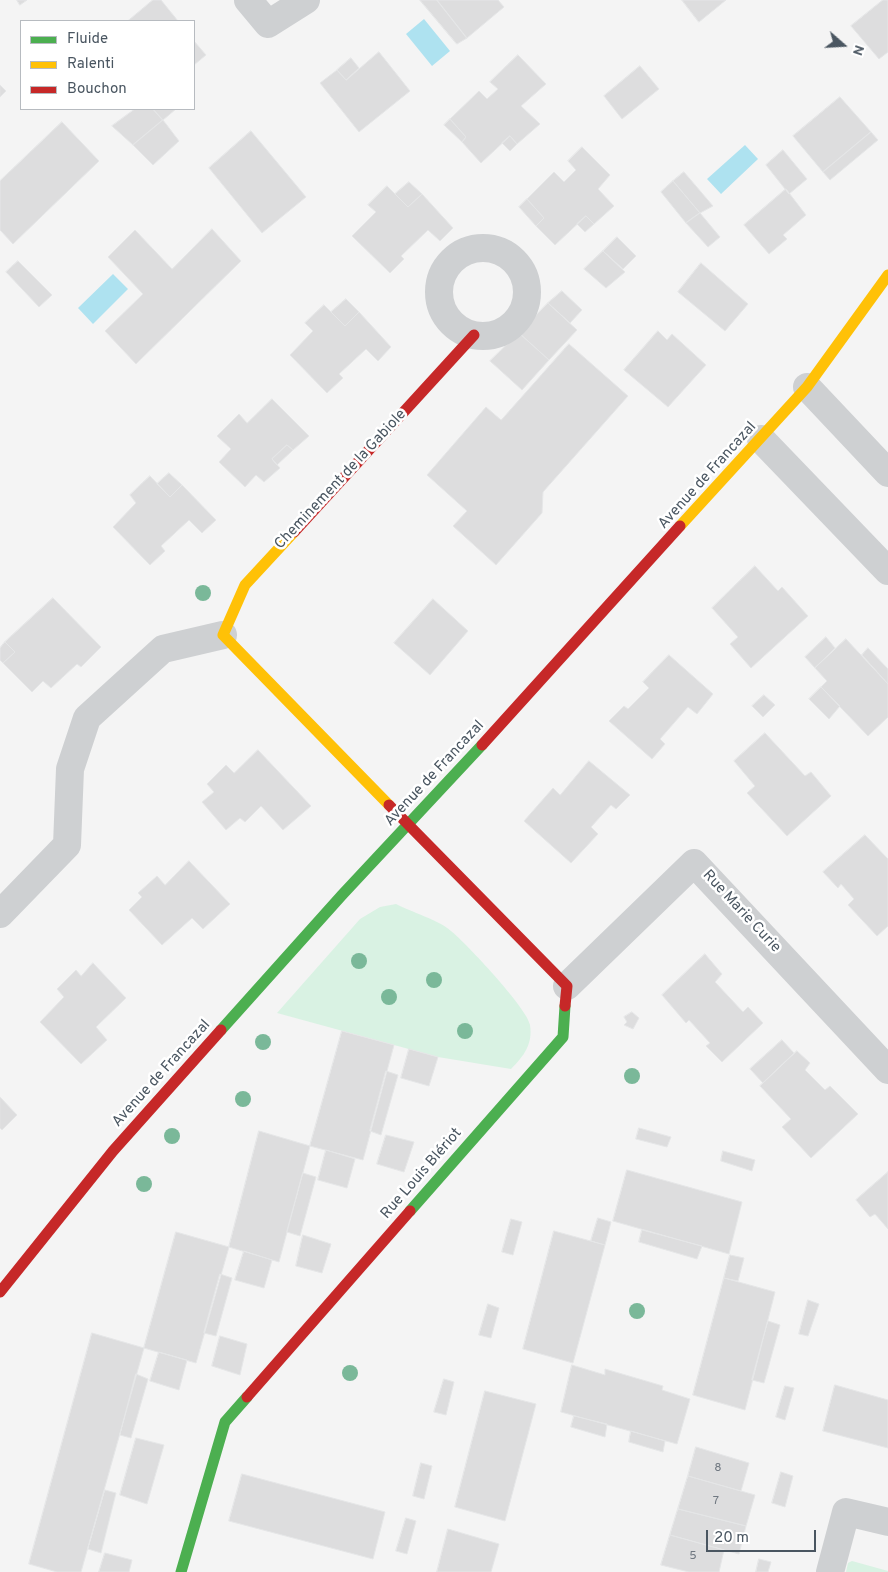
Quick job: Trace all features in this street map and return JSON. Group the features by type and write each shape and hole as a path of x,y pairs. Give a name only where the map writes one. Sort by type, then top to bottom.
{"street":[{"path":"248,0 268,24 306,0"},
{"name":"Avenue de Francazal","path":"0,1292 113,1151 342,895 409,825 807,387 888,275"},
{"name":"Cheminement de la Gabiole","path":"223,635 245,584 474,335"},
{"path":"807,387 888,473"},
{"path":"761,439 888,571"},
{"path":"0,914 67,845 70,769 87,718 163,649 223,635 567,986"},
{"name":"Rue Marie Curie","path":"567,986 694,863 888,1070"},
{"name":"Rue Louis Blériot","path":"181,1572 225,1422 563,1037 567,986"},
{"path":"830,1572 846,1512 888,1522"}],"green space":[{"path":"396,904 432,920 451,931 482,962 519,1005 527,1017 531,1032 529,1044 524,1054 511,1069 438,1057 277,1013 360,919 380,907"},
{"path":"852,1561 888,1572 846,1572 848,1563"}],"water":[{"path":"424,19 450,51 432,66 406,34"},
{"path":"745,145 758,159 721,194 707,179"},
{"path":"113,274 128,289 93,324 78,308"}],"building":[{"path":"17,0 27,0 20,5"},
{"path":"153,0 161,0 177,20 129,20"},
{"path":"420,0 437,0 467,38 457,44"},
{"path":"437,0 498,0 504,7 467,38"},
{"path":"682,0 726,0 699,22"},
{"path":"883,0 888,0 888,52 879,59 851,26"},
{"path":"195,42 206,55 195,64"},
{"path":"379,52 410,91 359,132 320,83 337,70 346,80"},
{"path":"518,55 546,84 521,106 540,124 517,144 510,136 481,163 462,142 466,137 450,119 479,91 487,99 498,89 490,82"},
{"path":"351,58 359,68 346,80 337,70"},
{"path":"640,66 659,89 622,119 604,96"},
{"path":"0,85 6,91 0,97"},
{"path":"840,97 871,132 823,172 793,136"},
{"path":"134,110 154,110 163,120 133,145 112,126"},
{"path":"154,110 175,110 163,120"},
{"path":"450,119 466,137 462,142 444,125"},
{"path":"163,120 179,141 153,165 133,145"},
{"path":"62,122 99,161 13,244 0,230 0,181"},
{"path":"251,131 306,197 262,233 209,168"},
{"path":"871,132 878,140 830,180 823,172"},
{"path":"510,136 517,144 510,151 502,143"},
{"path":"582,147 610,175 598,189 614,206 594,224 586,216 555,245 536,226 544,218 527,199 554,172 564,182 576,170 568,161"},
{"path":"783,150 807,179 789,194 766,165"},
{"path":"684,172 713,206 700,213 673,181"},
{"path":"673,181 700,213 686,223 661,192"},
{"path":"409,182 422,194 408,207 395,194"},
{"path":"387,186 408,207 422,194 453,228 440,241 428,230 401,256 404,259 390,273 352,236 376,212 368,205"},
{"path":"786,189 806,215 783,235 787,239 769,254 744,225"},
{"path":"527,199 544,218 536,226 519,207"},
{"path":"700,213 720,237 708,247 686,223"},
{"path":"586,216 594,224 585,232 577,224"},
{"path":"212,229 241,261 136,364 105,331 143,294 108,257 135,230 172,269"},
{"path":"617,237 636,256 623,269 603,251"},
{"path":"603,251 625,272 606,288 584,269"},
{"path":"18,261 52,295 39,307 6,272"},
{"path":"701,263 748,304 725,331 678,292"},
{"path":"562,291 582,310 570,323 548,303"},
{"path":"346,299 359,312 345,326 331,312"},
{"path":"548,303 577,330 549,360 519,333"},
{"path":"324,305 345,326 359,312 391,347 378,361 366,349 339,374 343,378 327,393 290,355 313,331 305,323"},
{"path":"658,331 667,340 672,334 706,365 668,407 624,370"},
{"path":"519,333 549,360 522,390 490,361"},
{"path":"569,344 628,396 543,492 542,513 496,565 453,526 467,511 427,475 486,407 501,420"},
{"path":"272,399 309,436 293,450 287,445 272,459 280,468 264,482 256,475 245,487 219,462 231,449 217,436 239,414 247,423"},
{"path":"287,445 293,450 277,465 272,459"},
{"path":"169,473 182,485 170,497 157,484"},
{"path":"150,476 170,497 182,485 216,520 202,533 189,520 161,546 165,551 150,565 113,527 136,503 130,495"},
{"path":"755,566 778,591 782,587 808,616 751,668 730,644 738,637 712,608"},
{"path":"53,598 101,647 81,667 77,664 51,688 43,681 32,692 3,663 15,652 5,642"},
{"path":"433,599 468,631 430,675 394,643"},
{"path":"826,637 835,648 815,668 805,657"},
{"path":"846,639 888,684 888,717 868,736 821,687 827,681 815,668"},
{"path":"5,642 15,652 3,663 0,660 0,648"},
{"path":"868,648 888,669 888,684 862,655"},
{"path":"669,655 713,694 697,714 688,707 660,739 665,744 652,759 609,721 624,706 628,709 649,688 643,682"},
{"path":"821,687 840,706 829,719 809,699"},
{"path":"764,695 775,705 763,717 752,706"},
{"path":"765,733 805,776 811,772 831,796 787,836 747,793 755,786 734,761"},
{"path":"258,750 311,806 283,830 261,806 245,822 240,818 226,830 202,802 214,792 207,784 226,765 234,773"},
{"path":"589,761 630,795 616,809 611,805 591,827 598,834 571,863 524,821 553,788 560,795"},
{"path":"865,835 888,859 888,926 877,936 848,905 854,899 841,884 838,888 823,872"},
{"path":"189,861 230,904 203,929 192,918 162,945 129,910 142,897 138,893 157,876 165,885"},
{"path":"705,954 722,974 715,982 743,1012 748,1007 763,1023 722,1062 706,1046 710,1043 689,1020 686,1023 662,995"},
{"path":"93,963 126,998 96,1027 107,1040 81,1064 40,1022 64,997 57,989 76,970 81,976"},
{"path":"632,1012 639,1018 633,1029 624,1025 627,1022 624,1017"},
{"path":"342,1031 394,1045 363,1160 310,1146"},
{"path":"782,1040 794,1053 763,1083 750,1069"},
{"path":"409,1049 438,1057 429,1086 401,1078"},
{"path":"797,1051 810,1063 805,1070 825,1090 830,1086 858,1114 811,1158 782,1127 791,1119 760,1086"},
{"path":"386,1071 398,1075 381,1135 370,1131"},
{"path":"0,1097 17,1115 2,1130 0,1128"},
{"path":"639,1128 671,1137 667,1147 636,1139"},
{"path":"259,1131 310,1146 279,1262 229,1247"},
{"path":"386,1135 414,1142 404,1172 377,1164"},
{"path":"326,1150 355,1159 347,1188 318,1180"},
{"path":"723,1151 755,1160 752,1171 721,1161"},
{"path":"627,1170 742,1202 729,1254 613,1221"},
{"path":"888,1172 888,1229 875,1214 870,1217 856,1200"},
{"path":"303,1173 316,1177 300,1236 287,1232"},
{"path":"598,1218 611,1222 605,1245 591,1241"},
{"path":"511,1219 522,1222 513,1255 502,1252"},
{"path":"642,1230 702,1246 697,1259 639,1242"},
{"path":"554,1231 605,1245 573,1363 523,1349"},
{"path":"176,1232 229,1247 196,1363 144,1348"},
{"path":"303,1235 331,1244 322,1273 296,1266"},
{"path":"244,1251 272,1260 264,1288 235,1280"},
{"path":"730,1255 744,1258 738,1281 724,1278"},
{"path":"220,1274 232,1278 216,1336 204,1333"},
{"path":"724,1278 775,1292 745,1410 693,1395"},
{"path":"808,1300 819,1304 808,1336 799,1334"},
{"path":"488,1304 499,1308 491,1338 479,1335"},
{"path":"768,1321 780,1325 764,1383 752,1380"},
{"path":"92,1333 144,1348 81,1572 57,1572 29,1564"},
{"path":"220,1336 247,1344 240,1375 212,1366"},
{"path":"159,1352 187,1360 179,1390 150,1381"},
{"path":"572,1365 605,1375 605,1369 663,1386 662,1390 690,1399 677,1444 561,1412"},
{"path":"136,1374 148,1379 131,1438 120,1435"},
{"path":"444,1379 454,1382 446,1415 434,1412"},
{"path":"835,1385 888,1400 888,1448 823,1431"},
{"path":"785,1386 794,1388 785,1420 776,1417"},
{"path":"485,1391 536,1404 505,1521 455,1507"},
{"path":"574,1416 607,1424 605,1437 571,1427"},
{"path":"631,1431 665,1441 663,1452 629,1442"},
{"path":"136,1438 164,1445 147,1504 120,1495"},
{"path":"696,1447 749,1463 741,1491 688,1476"},
{"path":"421,1463 432,1466 424,1499 413,1496"},
{"path":"781,1472 793,1476 785,1507 772,1503"},
{"path":"242,1474 385,1512 373,1559 229,1521"},
{"path":"688,1476 755,1495 746,1526 678,1509"},
{"path":"105,1490 116,1493 101,1553 88,1549"},
{"path":"678,1509 746,1526 739,1554 670,1535"},
{"path":"406,1518 416,1521 407,1554 396,1551"},
{"path":"448,1529 499,1544 491,1572 437,1572"},
{"path":"670,1535 724,1550 719,1572 689,1572 661,1565"},
{"path":"105,1553 132,1560 129,1572 99,1572"},
{"path":"759,1559 771,1562 768,1572 756,1572"}],"traffic: fast":[{"path":"221,1030 342,895 482,745"},
{"path":"410,1211 563,1037 565,1006"},
{"path":"181,1572 225,1422 247,1397"}],"traffic: slow":[{"path":"680,526 807,387 888,275"},
{"path":"294,532 245,585 223,635 389,805"}],"traffic: jam":[{"path":"294,532 474,335"},
{"path":"482,745 680,526"},
{"path":"389,805 567,986 565,1006"},
{"path":"0,1292 113,1151 221,1030"},
{"path":"247,1397 410,1211"}]}
